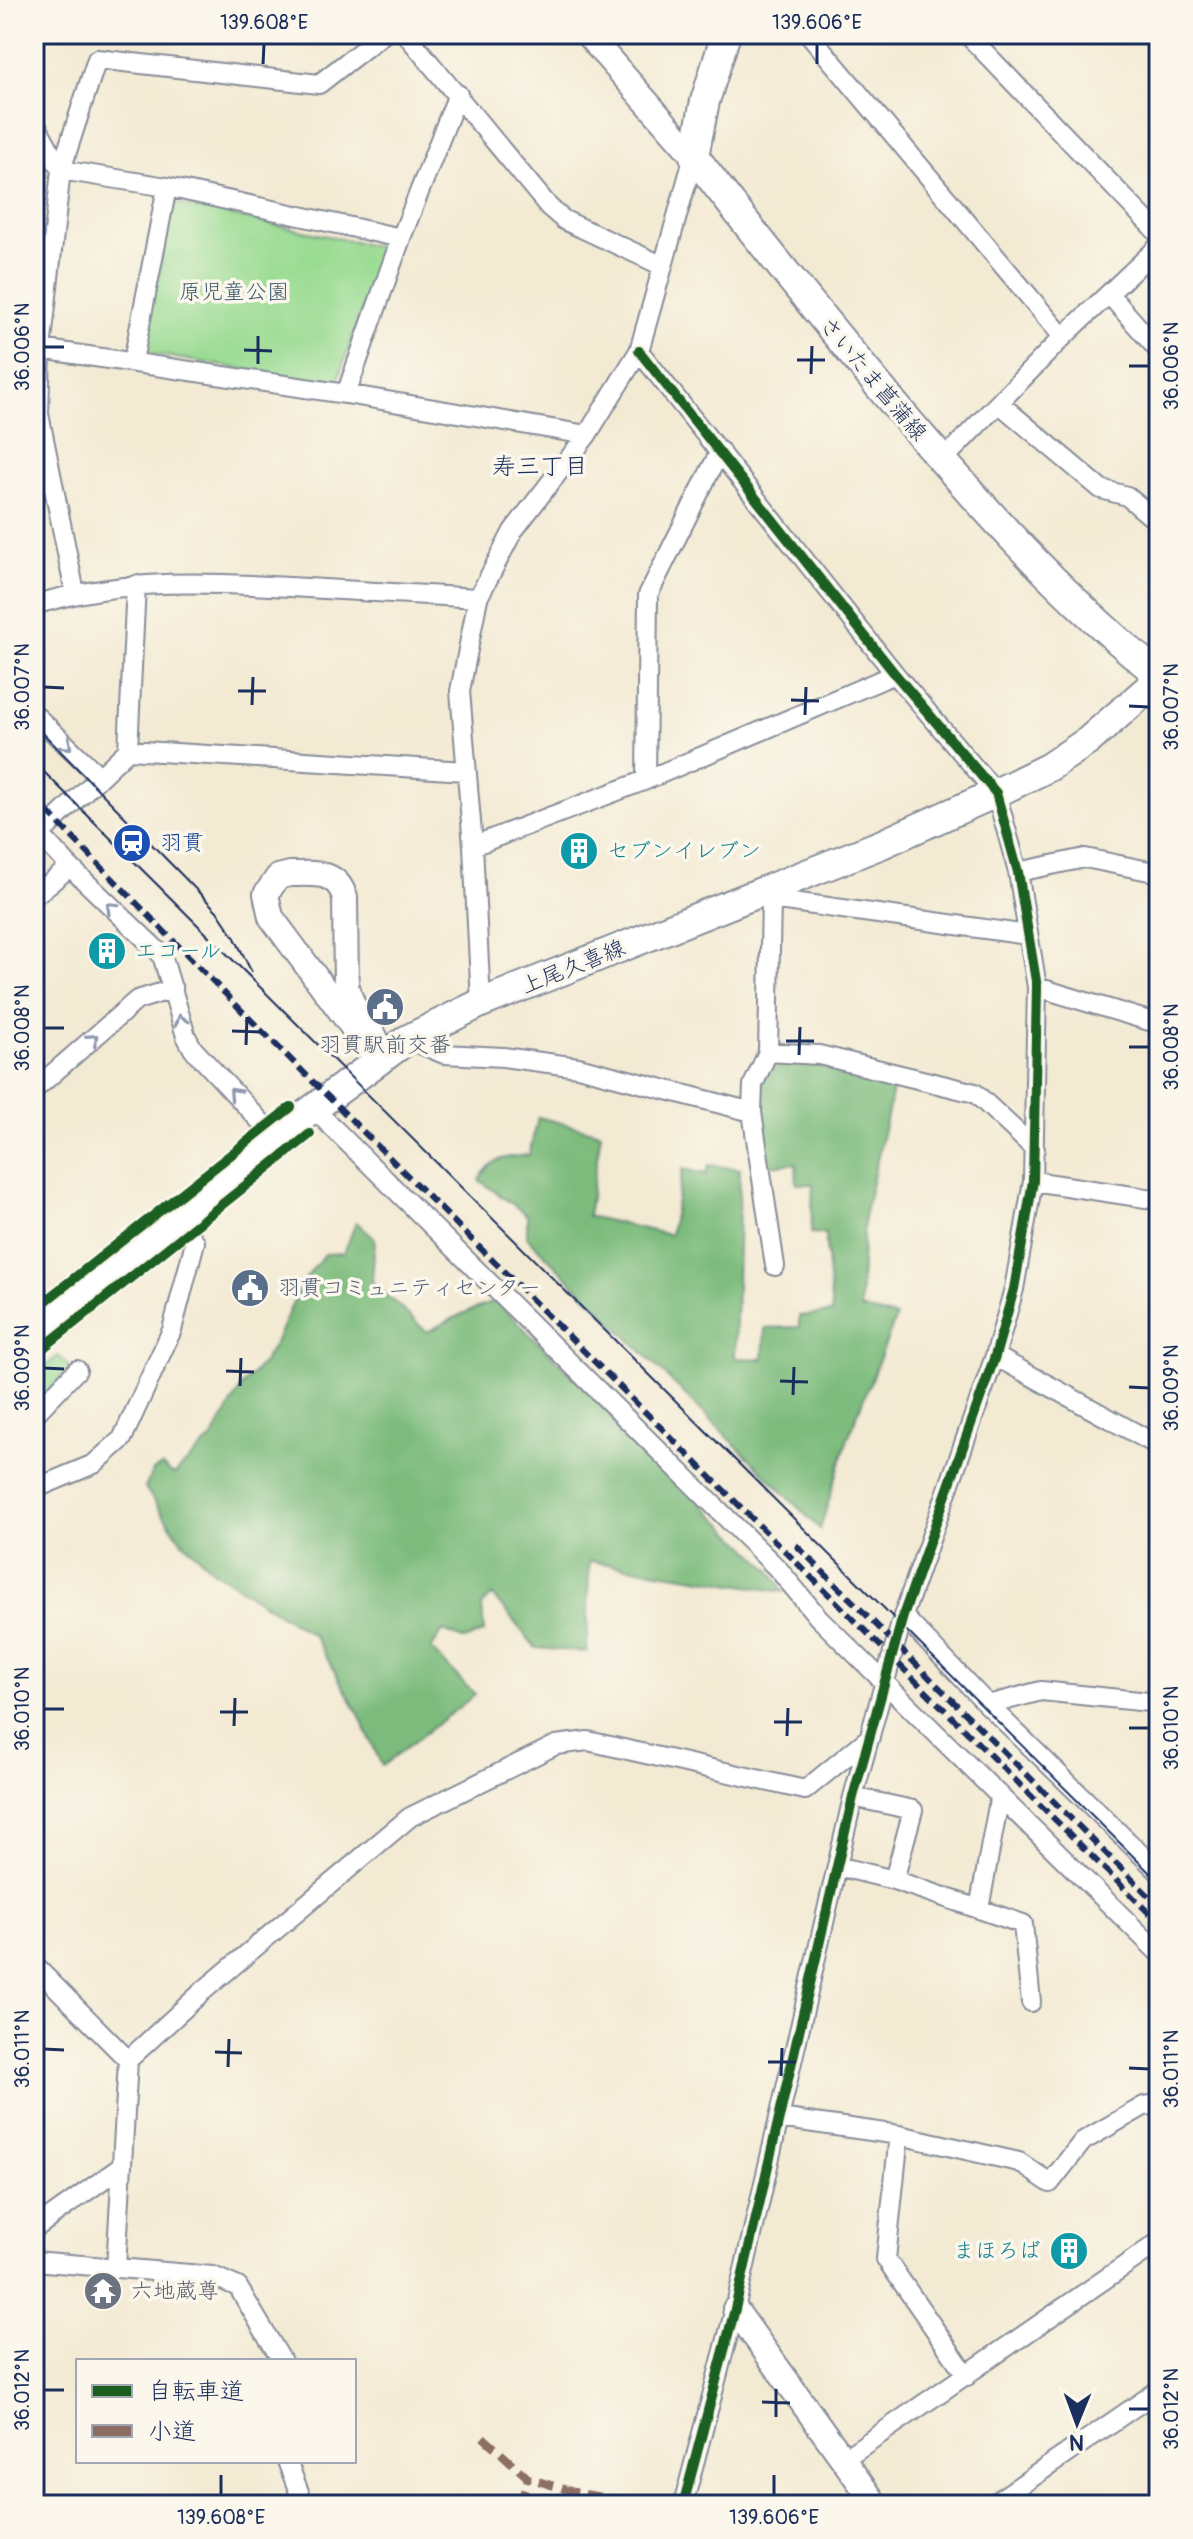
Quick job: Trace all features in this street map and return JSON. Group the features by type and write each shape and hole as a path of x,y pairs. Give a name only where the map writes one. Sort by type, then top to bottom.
{"main road":[{"path":"694,156 705,101 726,34"},
{"name":"さいたま菖蒲線","path":"694,156 777,264 942,461 1067,594 1159,677"},
{"name":"上尾久喜線","path":"34,1335 275,1137 408,1039 481,1003 769,895 996,793 1049,767 1088,741 1159,677"}],"street":[{"path":"75,593 41,467 38,349 61,170 97,59 319,84 383,34"},
{"path":"406,34 549,207 564,220 663,266"},
{"path":"481,1003 473,846 460,691 478,598 513,531 587,435 639,351 694,156 587,34"},
{"path":"809,34 1063,337"},
{"path":"969,35 1159,234"},
{"path":"346,394 401,238 458,94"},
{"path":"34,121 61,170"},
{"path":"61,170 167,187 401,238"},
{"path":"133,361 167,187"},
{"path":"942,461 1063,337 1159,246"},
{"path":"1109,294 1159,351"},
{"path":"38,349 346,394 587,435"},
{"path":"639,351 895,674 996,793 1018,872 1037,987 1033,1181 1014,1289 995,1356 903,1616 853,1797 735,2309 683,2505"},
{"path":"1000,404 1101,489 1127,496 1159,523"},
{"path":"646,780 648,595 720,451"},
{"path":"34,605 75,593 136,585 210,582 478,598"},
{"path":"136,585 128,750 37,831 162,955 186,1036 193,1049 275,1137"},
{"path":"473,846 646,780 895,674"},
{"path":"34,714 99,776"},
{"path":"128,750 466,771"},
{"path":"1018,872 1085,858 1159,873"},
{"path":"34,896 70,867"},
{"path":"323,874 335,878 342,888 345,898 346,987 349,997 375,1037 381,1057 365,1044 271,917 266,894 278,877 323,874"},
{"path":"775,1266 752,1112 753,1085 768,1052 769,895 1028,935"},
{"path":"295,948 317,953 346,947"},
{"path":"1037,987 1159,1024"},
{"path":"34,1090 137,1000 173,989"},
{"path":"408,1039 444,1054 503,1057 578,1067 752,1112"},
{"path":"768,1052 819,1055 975,1093 1035,1149"},
{"path":"313,1108 779,1570 818,1617 1159,1953"},
{"path":"1033,1181 1159,1200"},
{"path":"34,1489 94,1464 122,1439 172,1330 195,1242 178,1219"},
{"path":"34,1291 58,1315"},
{"path":"995,1356 1159,1446"},
{"path":"34,1415 77,1370"},
{"path":"903,1616 988,1705 1159,1872"},
{"path":"988,1705 1041,1691 1159,1703"},
{"path":"116,2268 128,2060 203,1991 410,1817 556,1745 588,1741 805,1790 870,1737"},
{"path":"979,1909 1000,1795"},
{"path":"853,1797 913,1810 894,1880"},
{"path":"837,1866 894,1880 1023,1924 1031,2002"},
{"path":"34,1965 128,2060"},
{"path":"779,2118 899,2135 1019,2162 1050,2183 1083,2141 1144,2106 1159,2104"},
{"path":"899,2135 886,2259 967,2376"},
{"path":"34,2229 122,2166"},
{"path":"845,2458 1159,2242"},
{"path":"34,2261 213,2276 229,2282 238,2287 281,2359"},
{"path":"735,2309 876,2505"},
{"path":"992,2505 1159,2390"},
{"path":"288,2463 304,2505"}],"green space":[{"name":"原児童公園","path":"173,203 383,248 336,385 141,352"},
{"path":"772,1059 820,1061 895,1081 864,1217 860,1309 896,1317 848,1438 820,1529 527,1237 527,1215 479,1180 489,1167 500,1160 529,1155 538,1117 601,1133 588,1216 670,1235 683,1169 706,1174 709,1165 740,1169 735,1358 763,1359 765,1328 799,1327 799,1316 832,1313 825,1234 811,1233 813,1184 797,1184 796,1163 770,1166 756,1102"},
{"path":"356,1222 375,1239 372,1282 427,1332 496,1301 770,1570 784,1592 589,1561 587,1652 536,1648 492,1595 482,1606 484,1632 465,1640 443,1631 431,1649 475,1695 382,1766 358,1712 314,1636 214,1571 180,1539 145,1488 153,1471 162,1466 174,1475 213,1437 242,1386 262,1364 276,1341 301,1284 325,1254 344,1253"},
{"path":"58,1356 70,1367 34,1407 34,1376"}],"tram line":[{"path":"34,724 217,911 251,971"},
{"path":"34,762 1159,1882"}],"railway":[{"path":"34,798 244,1013 1159,1923"},
{"path":"796,1545 1159,1906"}],"marked path":[{"path":"483,2437 528,2478 574,2492 648,2505"},
{"path":"520,2505 528,2478"}],"cycle path":[{"path":"639,351 895,674 996,793 1018,872 1037,987 1033,1181 1014,1289 995,1356 903,1616 853,1797 735,2309 683,2505"},
{"path":"34,1310 291,1107"},
{"path":"34,1355 310,1134"}],"place":[{"name":"羽貫","path":"132,843"},
{"name":"セブンイレブン","path":"579,851"},
{"name":"エコール","path":"107,951"},
{"name":"羽貫駅前交番","path":"385,1007"},
{"name":"羽貫コミュニティセンター","path":"250,1288"},
{"name":"まほろば","path":"1069,2251"},
{"name":"六地蔵尊","path":"103,2291"}],"district":[{"name":"寿三丁目","path":"540,466"}]}
